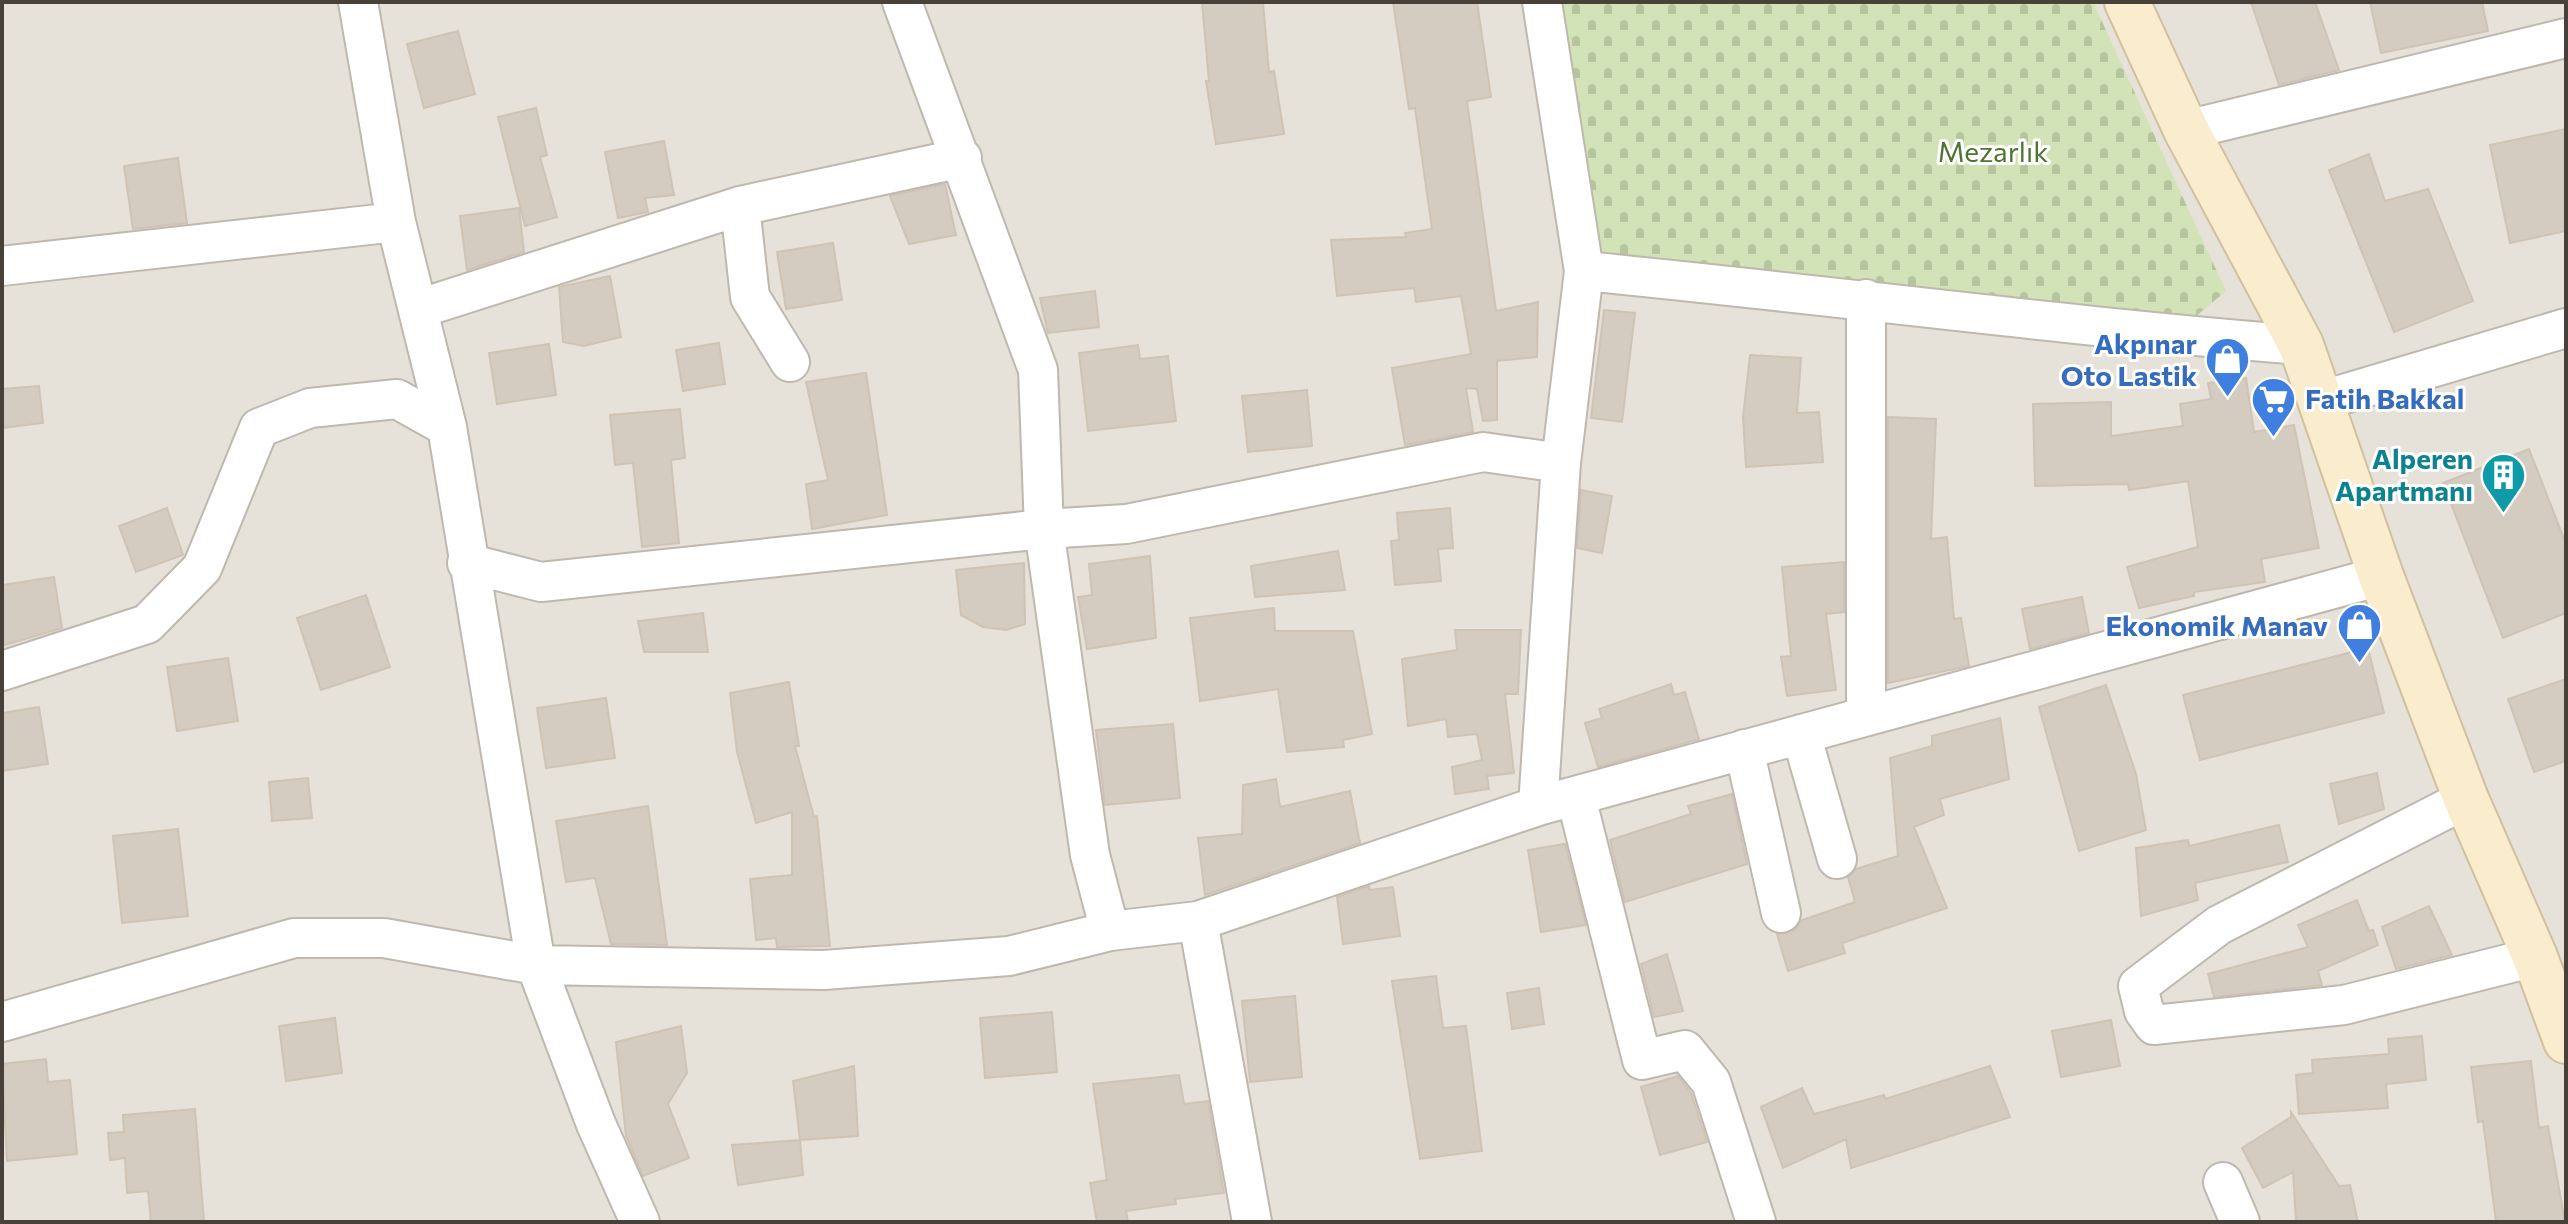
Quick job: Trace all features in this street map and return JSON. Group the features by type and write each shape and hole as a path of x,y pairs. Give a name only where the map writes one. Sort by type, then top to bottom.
{"street":[{"path":"358,2 396,222 447,427 467,563 536,965 596,1124 640,1222"},
{"path":"902,2 1038,370 1044,529 1090,855 1110,931"},
{"path":"1538,806 1561,463 1584,271 1542,2"},
{"path":"2127,2 2186,130 2301,345 2381,576 2466,799 2535,957 2566,1041"},
{"path":"2186,130 2566,38"},
{"path":"418,309 740,206 962,158"},
{"path":"740,206 750,297 790,362"},
{"path":"2,266 396,222"},
{"path":"1584,271 1866,299 2175,335 2301,345"},
{"path":"1866,299 1866,716"},
{"path":"2320,401 2566,328"},
{"path":"2,671 147,624 202,568 259,428 310,408 397,399 447,427"},
{"path":"467,563 541,582 1044,529 1126,524 1483,452 1561,463"},
{"path":"2,1022 294,938 384,938 536,965 824,970 1009,956 1110,931 1198,921 1538,806 2381,576"},
{"path":"1801,734 1837,859"},
{"path":"1744,749 1781,913"},
{"path":"1576,797 1642,1060 1685,1050 1711,1082 1756,1222"},
{"path":"2466,799 2219,925 2138,986 2144,1011 2154,1025 2344,1005 2535,957"},
{"path":"1198,921 1252,1222"},
{"path":"2223,1182 2240,1222"}],"shaded area":[{"path":"2,2 2566,2 2566,1222 2,1222"}],"green space":[{"name":"Mezarlık","path":"1542,2 2093,2 2226,291 2195,317 1584,271"}],"building":[{"path":"1202,2 1263,2 1269,72 1274,71 1284,134 1216,144 1206,81 1209,81"},
{"path":"1393,2 1477,2 1491,97 1467,101 1496,311 1538,302 1537,357 1497,361 1497,420 1483,421 1477,389 1466,388 1473,432 1405,445 1392,368 1471,354 1461,296 1416,302 1414,288 1337,296 1331,240 1406,237 1405,233 1432,229 1415,108 1409,109"},
{"path":"2251,2 2315,2 2339,70 2279,85"},
{"path":"2370,2 2482,2 2488,31 2381,53"},
{"path":"458,31 475,94 424,108 407,44"},
{"path":"536,108 547,155 540,157 557,217 525,226 498,117"},
{"path":"2566,129 2566,231 2510,243 2490,145"},
{"path":"664,141 674,195 645,198 648,212 618,218 605,152"},
{"path":"2369,154 2385,201 2428,189 2473,301 2394,332 2329,170"},
{"path":"178,158 187,223 133,229 124,166"},
{"path":"945,184 956,235 909,244 890,196"},
{"path":"519,208 524,252 467,270 460,216"},
{"path":"833,243 842,300 786,309 777,252"},
{"path":"610,276 621,337 584,346 563,342 559,287"},
{"path":"1095,291 1099,327 1048,333 1040,298"},
{"path":"1604,310 1635,313 1622,422 1591,418"},
{"path":"719,343 725,384 683,391 676,350"},
{"path":"549,344 556,395 497,404 489,353"},
{"path":"1138,345 1140,359 1168,356 1176,421 1088,431 1079,353"},
{"path":"1750,355 1801,358 1797,413 1819,412 1823,462 1746,467 1743,417"},
{"path":"866,373 887,515 812,529 806,484 828,480 806,382"},
{"path":"2246,378 2254,432 2294,425 2319,548 2261,559 2265,582 2194,592 2194,596 2139,608 2127,567 2198,547 2188,481 2129,490 2128,484 2035,486 2033,404 2111,402 2111,436 2183,426 2180,404 2211,399 2208,383"},
{"path":"39,386 43,423 2,428 2,389"},
{"path":"1307,390 1312,446 1248,452 1242,396"},
{"path":"680,409 685,458 671,460 679,543 642,547 633,463 615,465 610,415"},
{"path":"1888,417 1936,419 1931,539 1947,537 1954,619 1961,618 1969,666 1888,683"},
{"name":"Alperen Apartmanı","path":"2529,449 2566,544 2566,613 2503,638 2443,483"},
{"path":"1581,490 1612,496 1602,553 1577,548"},
{"path":"167,508 183,555 136,572 119,526"},
{"path":"1450,508 1453,548 1438,549 1441,581 1395,585 1391,541 1399,540 1397,513"},
{"path":"1338,551 1345,590 1255,597 1251,566"},
{"path":"1150,556 1156,638 1087,649 1078,597 1092,595 1089,564"},
{"path":"1844,562 1844,612 1826,614 1836,690 1787,696 1781,657 1791,656 1782,567"},
{"path":"1024,563 1025,624 1006,630 983,627 961,615 956,570"},
{"path":"54,577 62,628 2,646 2,585"},
{"path":"366,595 390,667 321,690 297,618"},
{"path":"2082,597 2089,633 2030,649 2022,609"},
{"path":"1274,608 1275,631 1353,631 1372,734 1343,740 1344,747 1287,752 1278,689 1200,701 1190,618"},
{"path":"703,613 708,652 644,652 638,621"},
{"path":"1455,630 1521,630 1518,694 1505,694 1514,773 1487,776 1489,789 1455,794 1452,767 1482,760 1477,734 1448,737 1446,719 1408,726 1402,659 1457,650"},
{"path":"2368,648 2384,713 2200,760 2183,695"},
{"path":"228,658 238,721 177,731 167,667"},
{"path":"2566,679 2566,761 2534,772 2508,699"},
{"path":"789,682 799,746 795,746 814,817 817,816 830,946 777,947 776,938 756,940 750,879 792,875 792,812 756,823 737,752 730,693"},
{"path":"1671,684 1674,695 1685,692 1699,739 1598,767 1585,723 1602,718 1599,709"},
{"path":"2106,685 2136,774 2146,830 2079,851 2039,707"},
{"path":"606,698 615,758 546,768 537,708"},
{"path":"39,707 48,764 2,771 2,713"},
{"path":"2000,718 2009,779 1940,799 1944,815 1914,827 1947,908 1842,943 1845,953 1788,971 1777,934 1795,930 1802,920 1855,902 1848,877 1856,869 1898,856 1890,758 1932,746 1932,736"},
{"path":"1173,724 1180,798 1105,805 1096,730"},
{"path":"2377,773 2384,809 2339,824 2330,784"},
{"path":"308,778 312,818 272,821 269,782"},
{"path":"1276,779 1280,807 1350,791 1360,843 1205,895 1198,838 1242,834 1243,785"},
{"path":"1732,794 1747,864 1625,902 1610,840 1691,814 1688,806"},
{"path":"648,806 667,945 611,944 595,878 566,882 556,821"},
{"path":"2279,825 2288,862 2195,883 2198,900 2141,916 2136,848 2188,840 2189,846"},
{"path":"178,829 188,916 122,923 113,836"},
{"path":"1565,844 1586,925 1541,932 1528,850"},
{"path":"1369,886 1370,890 1393,887 1400,936 1343,944 1337,897"},
{"path":"2357,900 2378,945 2318,971 2322,985 2214,997 2208,974 2308,947 2298,925"},
{"path":"2429,906 2452,955 2396,969 2382,927"},
{"path":"1667,954 1683,1011 1654,1017 1641,964"},
{"path":"1436,976 1443,1028 1466,1026 1482,1151 1420,1159 1392,981"},
{"path":"1539,988 1544,1024 1512,1029 1507,993"},
{"path":"1295,996 1302,1077 1250,1082 1242,1001"},
{"path":"1052,1012 1057,1072 985,1078 980,1018"},
{"path":"335,1018 342,1073 286,1081 279,1026"},
{"path":"2111,1020 2120,1066 2061,1077 2052,1031"},
{"path":"681,1026 687,1073 668,1104 689,1158 643,1176 626,1136 616,1042"},
{"path":"2422,1036 2426,1080 2386,1084 2388,1108 2299,1114 2296,1075 2313,1073 2312,1060 2389,1054 2388,1039"},
{"path":"46,1059 48,1082 70,1080 77,1154 7,1161 2,1064"},
{"path":"2531,1061 2539,1128 2548,1126 2565,1222 2496,1222 2483,1121 2478,1122 2471,1067"},
{"path":"854,1066 858,1136 800,1140 793,1081"},
{"path":"1990,1066 2010,1117 1851,1168 1846,1139 1783,1168 1761,1107 1802,1088 1814,1114 1884,1095 1885,1099"},
{"path":"1179,1075 1184,1104 1208,1101 1224,1193 1175,1199 1176,1204 1126,1211 1128,1222 1097,1222 1090,1183 1107,1180 1093,1084"},
{"path":"1678,1076 1691,1093 1707,1142 1660,1155 1641,1087"},
{"path":"195,1109 204,1222 151,1222 148,1191 127,1193 125,1158 110,1160 108,1133 124,1132 123,1115"},
{"path":"2291,1112 2339,1186 2350,1185 2358,1222 2296,1222 2293,1172 2263,1188 2242,1148 2291,1117"},
{"path":"800,1140 803,1175 738,1185 732,1145"}],"place":[{"name":"Akpınar Oto Lastik","path":"2228,399"},
{"name":"Fatih Bakkal","path":"2274,438"},
{"name":"Alperen Apartmanı","path":"2504,514"},
{"name":"Ekonomik Manav","path":"2359,665"}]}
